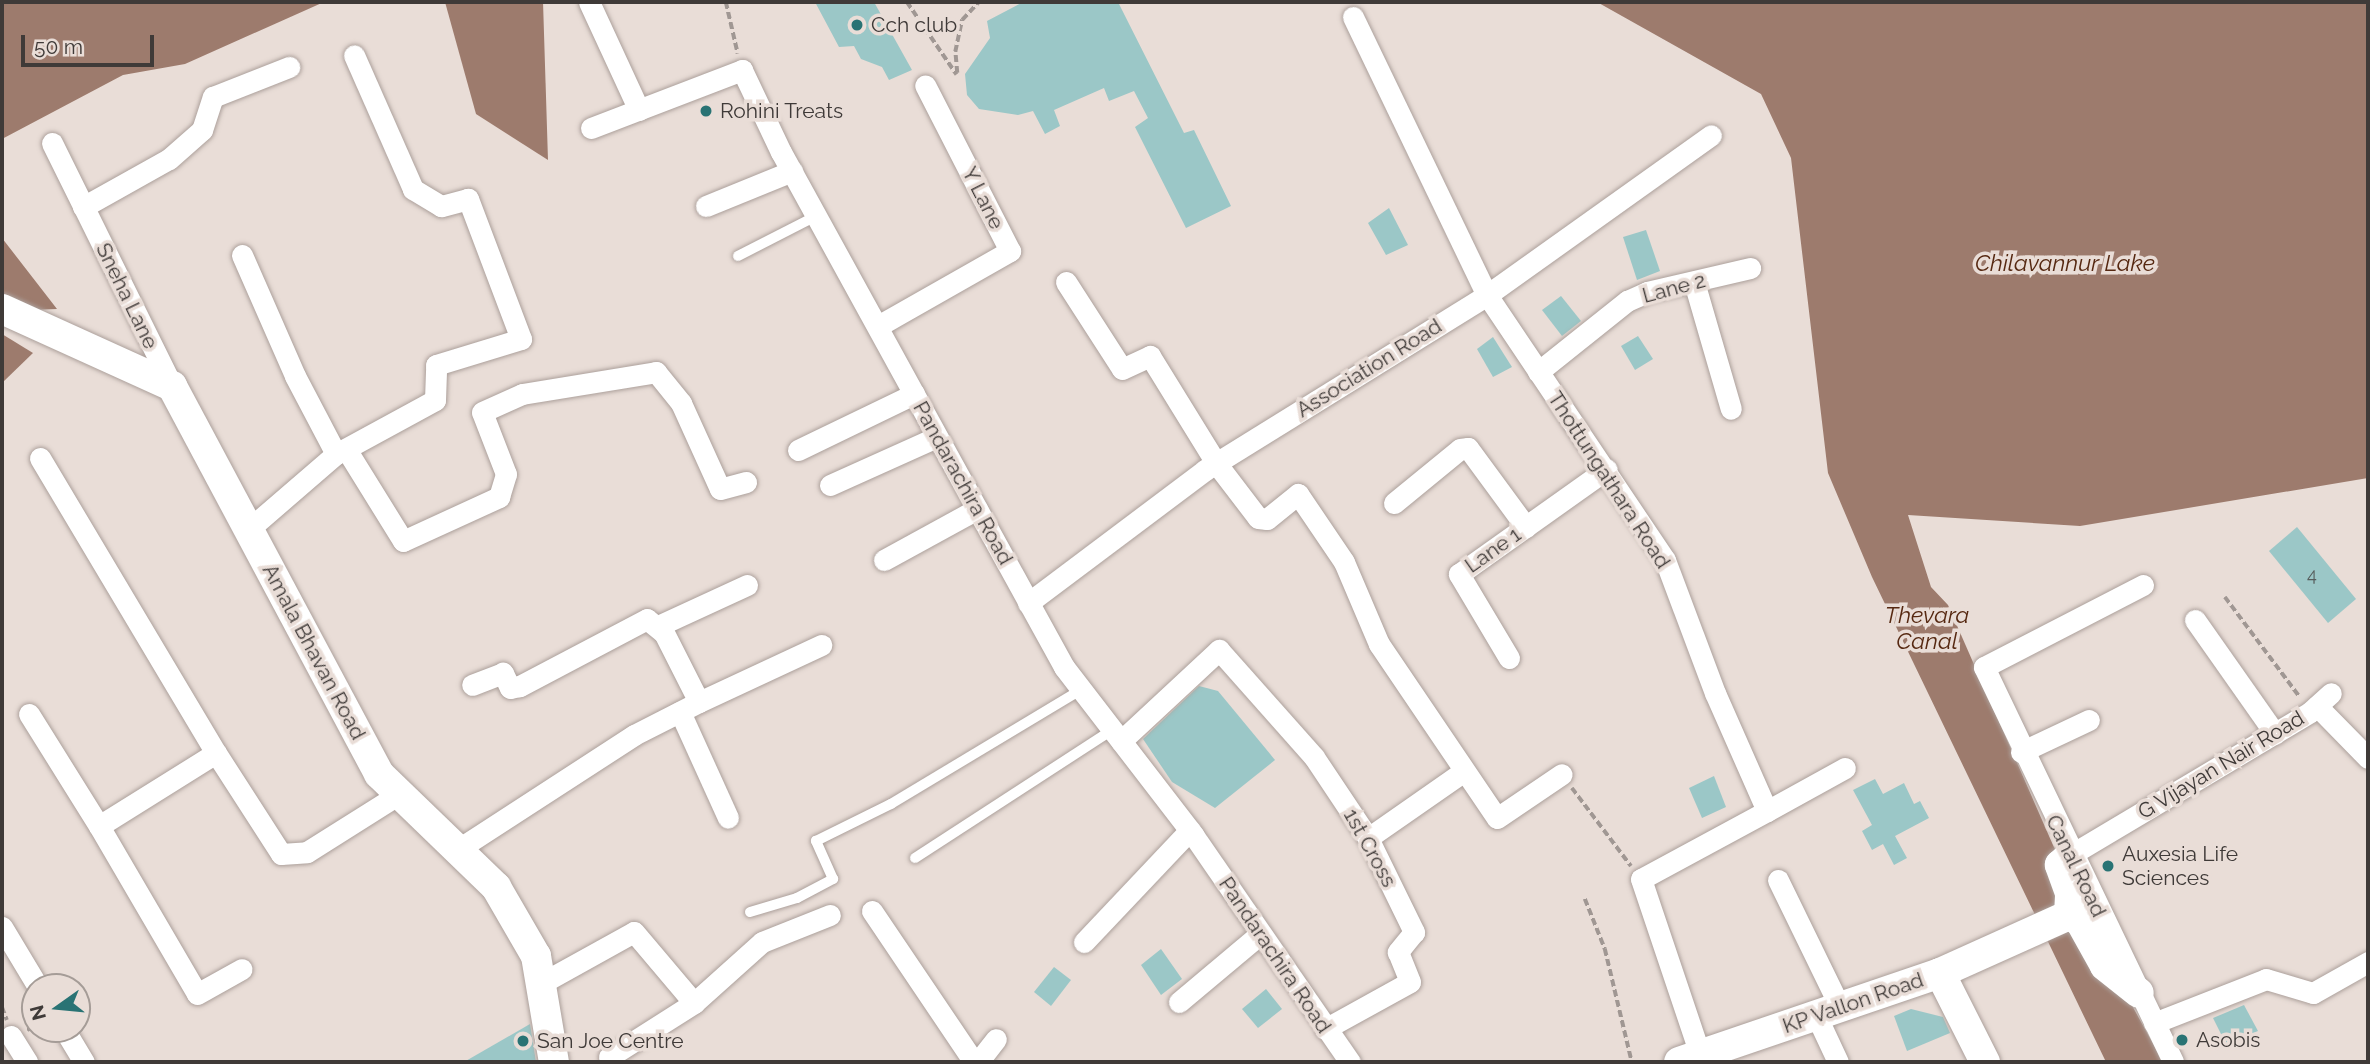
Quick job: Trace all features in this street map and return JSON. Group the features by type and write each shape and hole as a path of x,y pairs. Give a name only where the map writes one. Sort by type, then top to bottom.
{"street":[{"path":"589,2 639,110"},
{"name":"Thottungathara Road","path":"1353,17 1487,295 1607,469 1665,559 1716,693 1768,811"},
{"path":"249,529 341,451 435,400 436,365 521,339 468,199 441,206 413,189 354,55"},
{"path":"83,207 169,159 202,130 213,97 289,67"},
{"path":"591,128 742,70"},
{"name":"Pandarachira Road","path":"742,70 792,172 976,509 1028,603 1081,690 1190,830 1350,1062"},
{"name":"Y Lane","path":"878,326 1010,251 925,85"},
{"name":"Association Road","path":"1028,603 1216,463 1487,295 1711,135"},
{"name":"Sneha Lane","path":"51,143 172,386"},
{"path":"706,206 792,172"},
{"path":"242,254 295,376 341,451 403,541 499,497 506,474 482,412 522,394 656,372 681,403 720,489 746,482"},
{"name":"Lane 2","path":"1538,372 1627,301 1750,268"},
{"path":"1066,282 1122,369 1150,356 1216,463 1258,518 1267,519 1297,494 1344,562 1379,644 1497,818 1562,774"},
{"path":"1693,282 1731,409"},
{"path":"12,313 172,386"},
{"name":"Amala Bhavan Road","path":"172,386 379,774 496,887 536,956 554,1062"},
{"path":"798,450 914,394"},
{"path":"830,485 937,437"},
{"path":"1394,503 1460,449 1468,448 1526,527"},
{"path":"40,458 215,753 281,854 307,852 399,794"},
{"name":"Lane 1","path":"1509,658 1459,573 1607,469"},
{"path":"884,560 976,509"},
{"path":"658,626 747,584"},
{"name":"Canal Road","path":"2143,585 1984,667 2021,752 2174,1062"},
{"path":"472,685 503,673 509,688 520,686 647,620 658,626 690,707 727,818"},
{"path":"2195,620 2275,734"},
{"path":"457,850 634,735 821,645"},
{"name":"1st Cross","path":"1116,735 1219,650 1314,757 1368,838 1415,932 1398,952 1410,982 1325,1029"},
{"path":"2319,704 2368,758"},
{"name":"G Vijayan Nair Road","path":"2072,854 2275,734 2319,704"},
{"path":"29,714 99,825 197,994 242,969"},
{"path":"2021,752 2089,720"},
{"path":"99,825 215,753"},
{"path":"1689,1059 1641,879 1845,768"},
{"path":"1368,838 1464,771"},
{"path":"1084,942 1190,830"},
{"path":"2072,854 2060,865 2070,893 2069,915 2080,921 2105,966 2139,993"},
{"path":"1778,880 1828,1011 1838,1062"},
{"path":"872,911 976,1062 996,1040"},
{"path":"609,1057 694,1003 762,942 830,915"},
{"name":"KP Vallon Road","path":"1689,1059 1940,973 2069,915"},
{"path":"2,927 30,973"},
{"path":"540,984 634,932 694,1003"},
{"path":"1179,1002 1260,934"},
{"path":"2154,1023 2266,979 2313,993 2368,962"},
{"path":"1940,973 1985,1062"},
{"path":"11,1036 27,1062"},
{"path":"72,1043 84,1062"}],"lane":[{"path":"738,256 816,216"},
{"path":"750,912 797,898 833,879 816,841 891,804 1081,690"},
{"path":"915,858 1116,735"}],"path":[{"path":"726,2 742,70"},
{"path":"908,2 957,75 955,52 962,20 979,2"},
{"path":"2225,597 2319,704"},
{"path":"1562,774 1641,879"},
{"path":"1585,899 1605,949 1632,1062"}],"water":[{"path":"2,2 324,2 185,64 123,75 2,139"},
{"path":"445,2 543,2 548,160 476,114"},
{"name":"Chilavannur Lake","path":"1597,2 2368,2 2368,478 2080,526 1908,515 1931,587 1948,605 2088,925 2163,1062 2106,1062 1872,577 1828,473 1791,158 1761,94"},
{"path":"2,238 57,309 30,310 7,302 2,329"},
{"path":"2,334 33,353 2,383"}],"building":[{"name":"Cch club","path":"815,2 874,2 912,70 889,80 882,67 861,59 854,46 839,47"},
{"path":"1023,2 1118,2 1184,133 1194,130 1231,206 1186,228 1135,127 1148,118 1134,91 1109,101 1104,88 1054,110 1060,126 1045,134 1033,111 1018,115 979,109 967,95 965,74 990,38 987,21"},
{"path":"1389,208 1408,245 1386,255 1368,223"},
{"path":"1646,230 1660,271 1637,280 1623,237"},
{"path":"1561,296 1581,321 1562,336 1542,310"},
{"path":"1638,336 1653,359 1635,370 1621,346"},
{"path":"1493,337 1512,367 1493,377 1477,349"},
{"path":"2297,527 2356,599 2328,623 2269,551"},
{"path":"1199,686 1218,691 1275,760 1215,808 1172,782 1143,739"},
{"path":"1714,776 1726,807 1702,818 1689,788"},
{"path":"1875,779 1883,794 1904,783 1914,804 1920,801 1929,818 1895,836 1907,858 1894,865 1883,844 1872,850 1862,831 1872,825 1853,790"},
{"path":"1161,949 1182,979 1161,995 1141,965"},
{"path":"1054,967 1071,980 1051,1006 1034,992"},
{"path":"1266,989 1282,1009 1258,1028 1242,1009"},
{"path":"2244,1005 2258,1031 2226,1044 2213,1018"},
{"path":"1911,1009 1943,1017 1950,1033 1907,1051 1894,1016"},
{"name":"San Joe Centre","path":"530,1024 536,1062 464,1062"}],"place":[{"name":"Cch club","path":"857,25"},
{"name":"Rohini Treats","path":"706,111"},
{"name":"Auxesia Life Sciences","path":"2108,866"},
{"name":"Asobis","path":"2182,1040"},
{"name":"San Joe Centre","path":"523,1041"}],"water label":[{"name":"Thevara Canal","path":"1927,628"}]}
